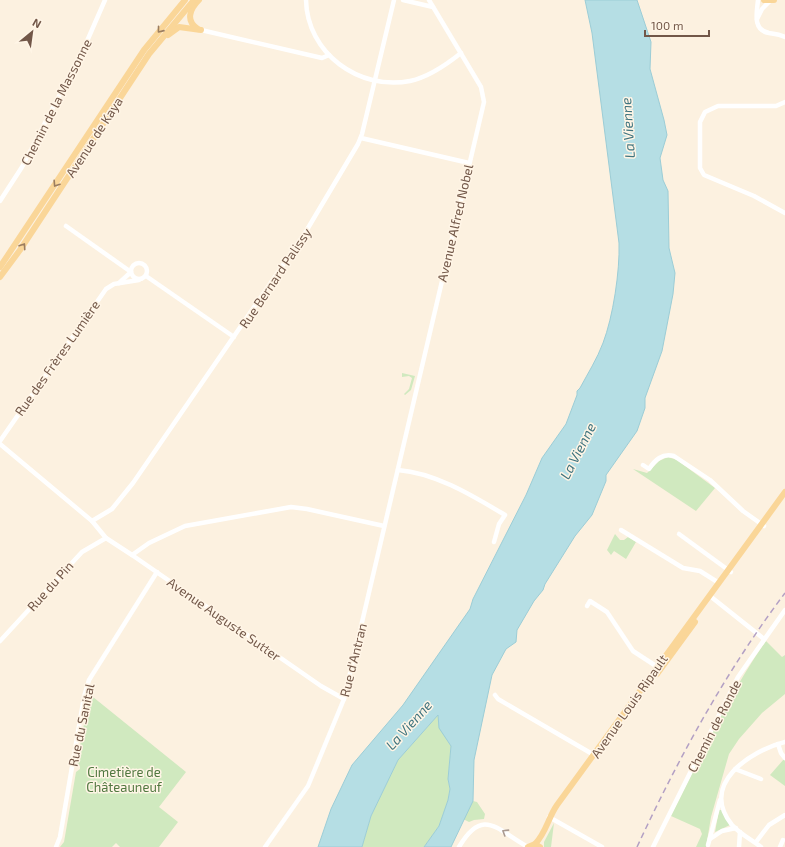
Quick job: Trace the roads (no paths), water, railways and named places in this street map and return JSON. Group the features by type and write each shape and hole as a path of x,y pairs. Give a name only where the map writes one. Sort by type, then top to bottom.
{"main road":[{"name":"Avenue de Kaya","path":"0,267 144,50 185,0"},
{"name":"Avenue de Kaya","path":"0,277 20,250 137,72 164,34 194,0"},
{"path":"198,0 192,7 190,18 194,27 201,30"},
{"path":"137,72 174,28 183,27 201,30"},
{"name":"Avenue Louis Ripault","path":"551,818 730,571 785,492"},
{"name":"Avenue Louis Ripault","path":"763,525 785,498"},
{"name":"Avenue Louis Ripault","path":"711,597 719,583 730,571"},
{"name":"Avenue Louis Ripault","path":"538,846 551,818 594,754 659,668"},
{"path":"528,847 538,846"}],"street":[{"name":"Chemin de la Massonne","path":"0,201 22,167 74,68 90,36 104,0"},
{"path":"306,0 311,27 318,41 329,55 355,74 375,81 398,82 423,77 443,66 461,53"},
{"name":"Rue Bernard Palissy","path":"92,521 112,509 120,500 313,221 361,138 394,0"},
{"path":"403,0 433,7"},
{"name":"Avenue Alfred Nobel","path":"400,457 484,96 481,87 429,0"},
{"path":"758,0 757,20 762,30 777,33 785,37"},
{"path":"757,20 762,8 769,0"},
{"path":"201,30 322,58 329,55"},
{"path":"785,102 776,106 718,106 707,110 700,122 700,168 704,175 754,196 785,213"},
{"path":"361,138 469,163"},
{"path":"66,226 131,272 133,276 139,280 146,276"},
{"path":"131,272 134,265 140,263 147,269 146,276"},
{"name":"Rue des Frères Lumière","path":"119,283 131,272"},
{"path":"146,276 234,337"},
{"name":"Rue des Frères Lumière","path":"0,441 103,292 110,286 119,283 139,280"},
{"name":"Avenue Auguste Sutter","path":"0,444 92,521 106,538 321,686 344,699"},
{"path":"643,466 648,469 655,460 661,457 668,454 674,456 710,480 743,511 763,525"},
{"name":"Rue d'Antran","path":"265,847 308,786 344,699 400,457"},
{"path":"398,470 412,472 438,481 479,500 505,515 499,524 494,542"},
{"path":"132,555 149,543 185,526 291,507 307,509 384,526"},
{"path":"621,530 683,568 700,571 719,583"},
{"path":"679,534 730,571"},
{"name":"Rue du Pin","path":"0,641 82,552 106,538"},
{"name":"Rue du Sanital","path":"56,847 60,837 83,704 89,680 157,572"},
{"path":"711,597 764,639"},
{"path":"587,606 590,601 605,610 633,651 659,668"},
{"name":"Chemin de Ronde","path":"653,847 669,812 736,682 785,610"},
{"path":"495,695 498,699 594,754"},
{"path":"708,845 726,781 735,769 758,752 785,742"},
{"path":"778,744 781,753 785,758"},
{"path":"735,769 761,779"},
{"path":"722,795 724,810 736,828 762,847"},
{"path":"756,842 769,824 785,815"},
{"path":"551,818 602,847"},
{"path":"459,847 470,830 479,825 493,825 528,847"},
{"path":"710,839 722,831 736,828"},
{"path":"739,847 740,832"},
{"path":"780,847 783,840"}],"water":[{"name":"La Vienne","path":"585,0 637,0 651,42 650,69 667,135 660,158 663,180 668,191 669,248 675,273 673,294 662,351 645,398 645,408 637,431 606,475 606,481 592,515 575,536 545,584 543,590 534,601 517,630 516,642 506,649 492,675 474,760 473,801 451,847 424,847 439,826 448,800 450,789 448,779 451,746 439,728 438,715 398,760 371,816 362,847 318,847 331,809 352,765 403,705 470,609 473,599 526,495 542,458 566,424 577,395 577,391 601,349 607,332 615,294 619,243 592,33"}],"railway":[{"path":"637,847 669,781 704,716 743,653 785,593"}],"park label":[{"name":"Cimetière de Châteauneuf","path":"124,780"}]}
